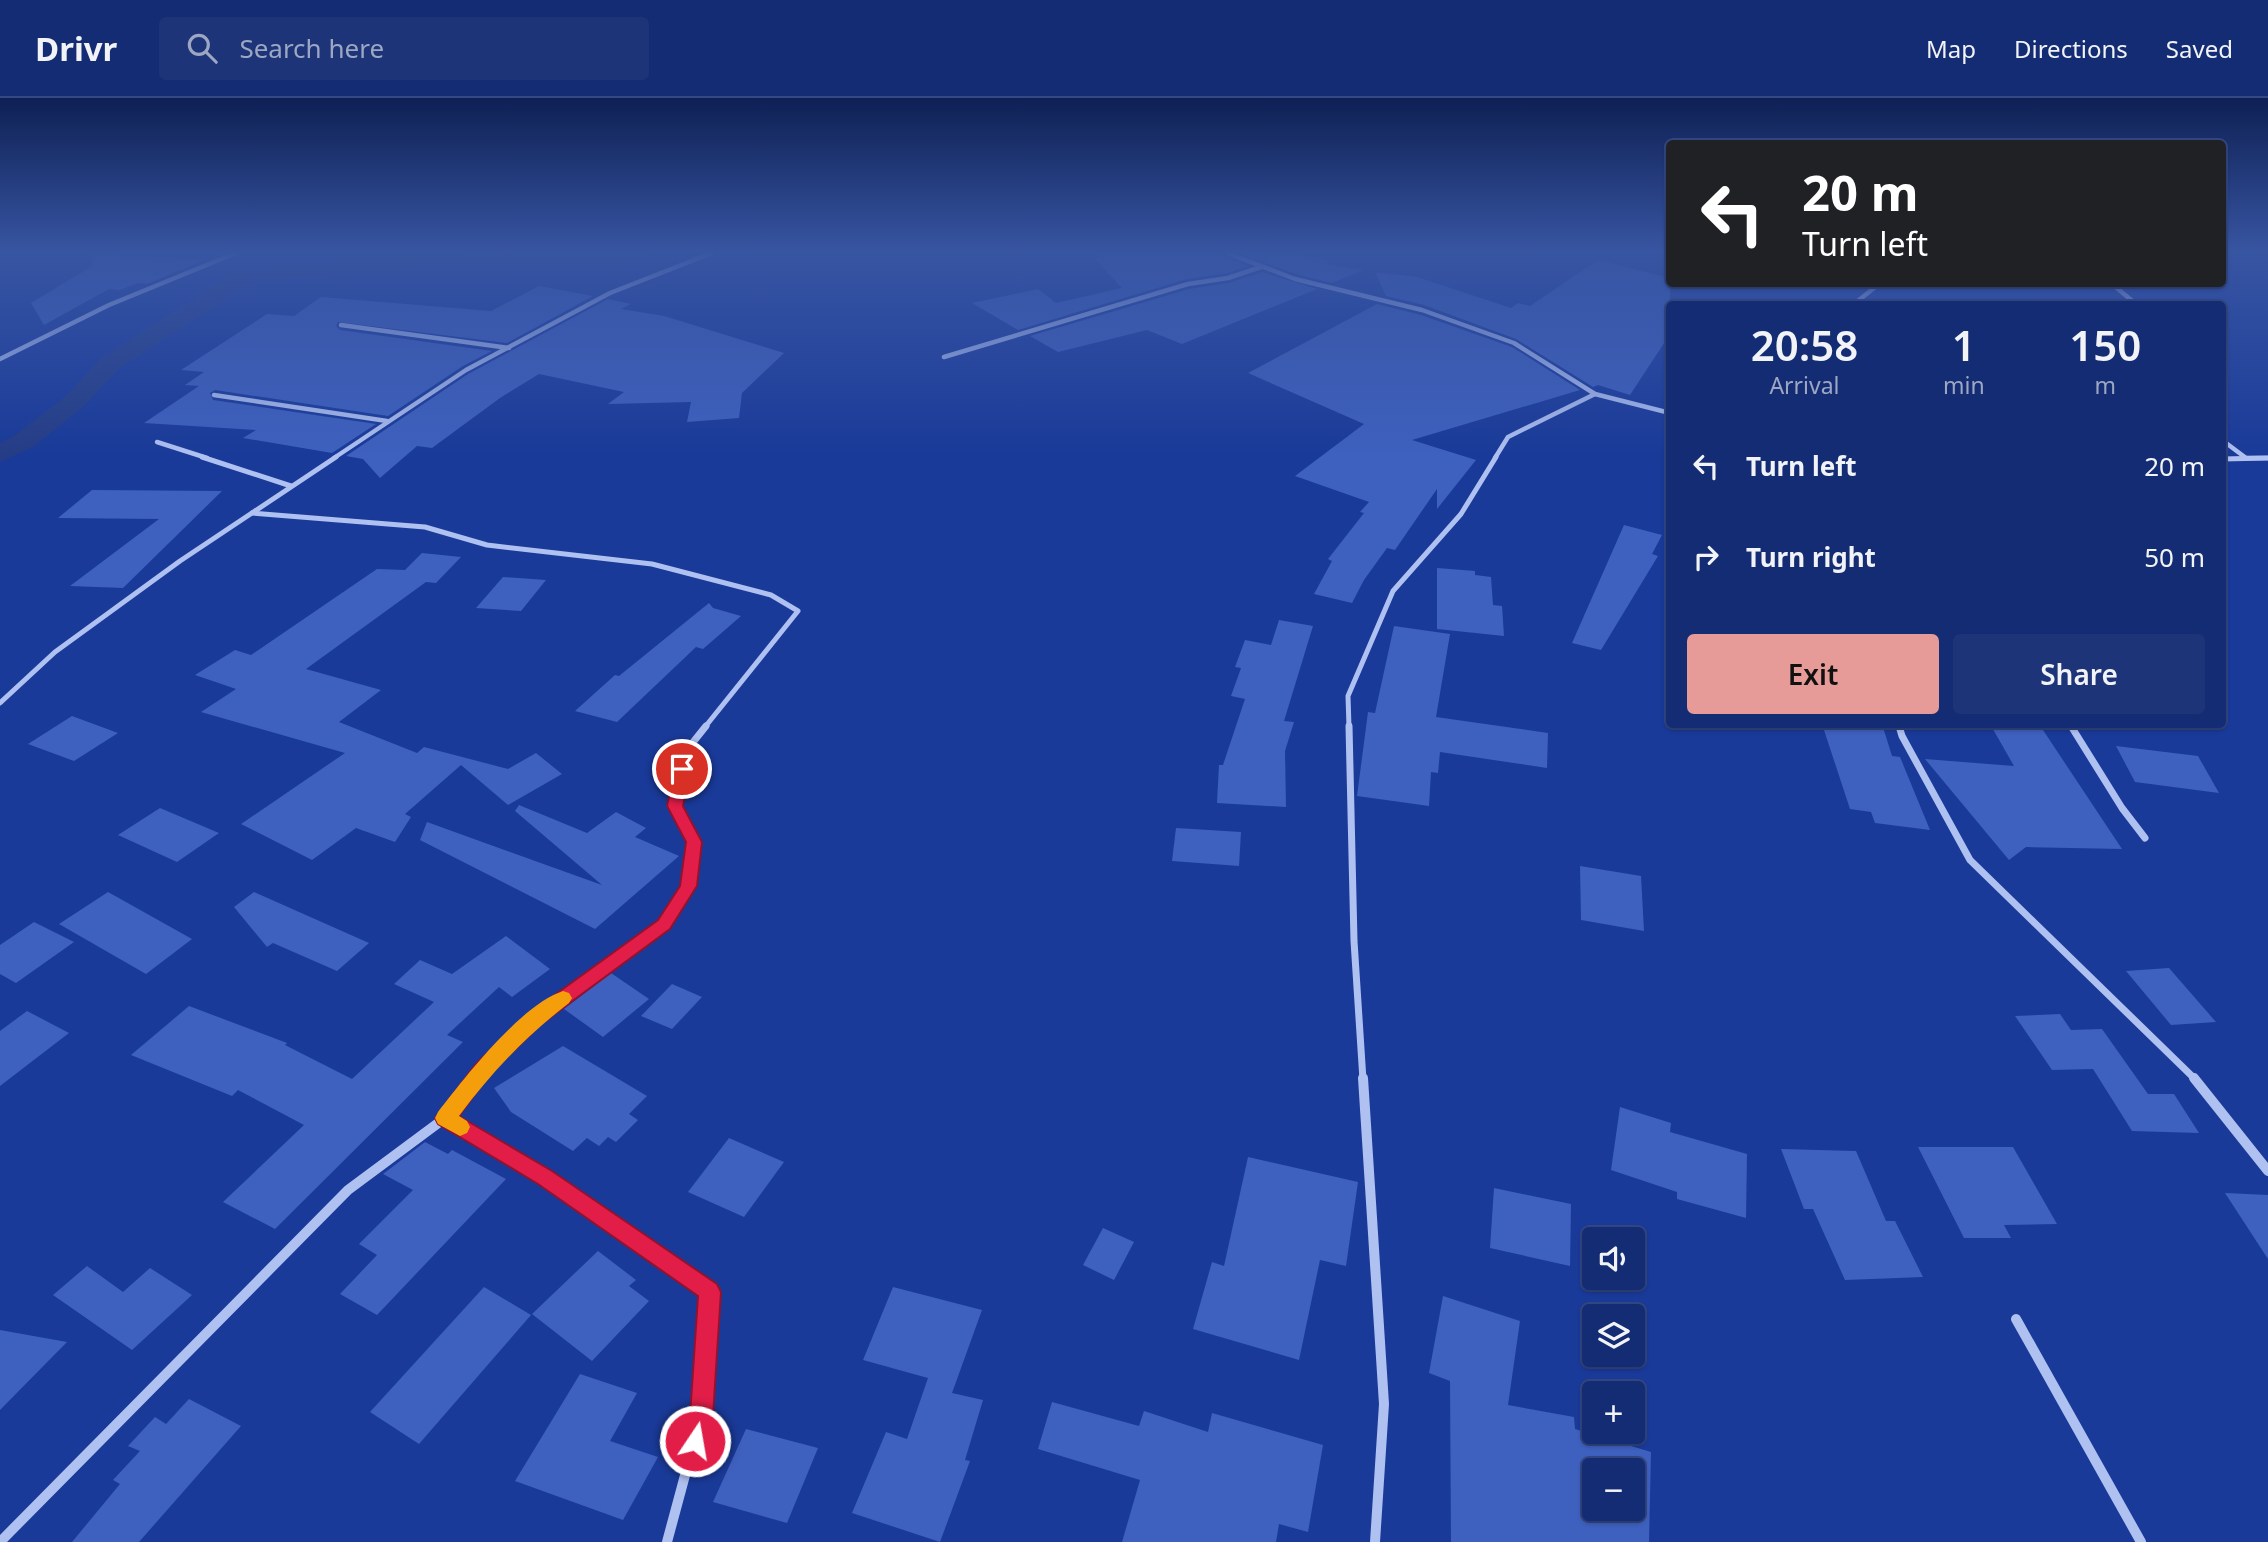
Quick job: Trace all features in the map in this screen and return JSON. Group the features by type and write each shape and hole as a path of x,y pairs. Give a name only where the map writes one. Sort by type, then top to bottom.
{"street":[{"path":"0,359 78,320"},
{"path":"0,703 55,653 290,486 466,370 560,320"},
{"path":"944,357 1066,320"},
{"path":"1451,320 1514,343 1595,394 1666,412"},
{"path":"341,325 509,348"},
{"path":"1374,1542 1384,1404 1354,941 1348,696 1393,591 1461,514 1508,437 1595,394"},
{"path":"214,395 388,421"},
{"path":"157,442 290,486"},
{"path":"2226,443 2247,458"},
{"path":"2226,459 2268,458"},
{"path":"0,1542 348,1190 445,1118 482,1070 533,1020 664,924 688,886 694,842 675,806 686,751 798,611 771,595 652,564 487,545 425,527 252,513"},
{"path":"1900,728 1970,860 2190,1073 2268,1171"},
{"path":"2072,728 2122,808 2145,838"},
{"path":"445,1118 545,1178 710,1292 701,1416 667,1542"},
{"path":"2016,1320 2141,1542"}],"building":[{"path":"257,320 548,320 507,343 338,322 336,326 340,330 492,351 463,366 388,416 215,390 210,393 213,400 376,424 332,453 243,438 256,430 144,423 199,386 185,385 204,372 181,370"},
{"path":"568,320 678,320 784,353 742,393 739,418 687,422 691,402 608,404 624,392 539,374 500,398 432,448 417,446 380,478 363,459 346,456 468,374"},
{"path":"1002,320 1050,320 1018,330"},
{"path":"1083,320 1240,320 1182,344 1147,330 1058,352 1030,336"},
{"path":"1346,320 1436,320 1512,347 1580,390 1412,440 1476,460 1437,509 1437,489 1395,550 1387,548 1364,580 1352,603 1314,594 1332,561 1328,559 1364,513 1360,512 1369,502 1295,476 1364,424 1248,373"},
{"path":"1466,320 1666,320 1666,340 1630,395 1598,385 1593,387 1516,339"},
{"path":"92,490 222,491 123,588 70,586 159,519 58,518"},
{"path":"1624,525 1662,535 1652,554 1658,556 1601,650 1572,643"},
{"path":"422,553 461,557 436,583 426,582 306,669 381,690 339,722 417,753 424,747 508,769 536,753 562,774 508,805 461,765 405,814 411,817 395,842 356,828 312,860 241,824 345,753 201,712 236,689 195,675 235,650 251,655 377,569 405,570"},
{"path":"1437,568 1475,571 1475,575 1491,577 1493,605 1502,606 1504,636 1437,629"},
{"path":"503,577 546,580 521,611 476,608"},
{"path":"709,603 713,608 741,616 703,649 696,647 617,722 575,711 615,675 619,676"},
{"path":"1279,620 1313,626 1284,721 1294,722 1285,751 1286,807 1217,803 1219,765 1223,765 1245,699 1231,696 1241,668 1235,667 1245,640 1271,645"},
{"path":"1394,626 1450,634 1436,717 1548,733 1547,768 1440,752 1438,773 1431,772 1429,806 1357,796 1368,712 1375,713"},
{"path":"72,716 118,733 74,761 28,744"},
{"path":"1823,728 1883,728 1892,756 1900,757 1930,830 1875,823 1871,812 1850,809"},
{"path":"1992,728 2042,728 2122,849 2026,847 2009,860 1925,759 2014,766"},
{"path":"2116,746 2198,756 2219,793 2135,782"},
{"path":"519,805 587,833 616,812 646,828 635,837 679,856 595,929 420,840 427,822 602,885 515,811"},
{"path":"160,808 219,833 177,862 118,835"},
{"path":"1176,828 1241,832 1239,866 1172,861"},
{"path":"1580,866 1641,876 1644,931 1581,920"},
{"path":"108,892 192,939 146,974 59,924"},
{"path":"254,892 369,943 337,971 273,943 267,947 234,907"},
{"path":"34,922 74,942 16,983 0,974 0,945"},
{"path":"506,936 550,969 512,997 499,987 447,1035 463,1042 275,1229 223,1202 304,1125 238,1090 232,1096 131,1055 189,1006 287,1043 285,1045 352,1079 434,1002 394,984 420,960 452,974"},
{"path":"2169,968 2216,1022 2171,1025 2126,971"},
{"path":"611,973 649,999 603,1037 564,1009"},
{"path":"672,984 702,997 672,1029 641,1016"},
{"path":"27,1011 69,1033 0,1086 0,1031"},
{"path":"2060,1014 2071,1030 2102,1029 2148,1094 2174,1094 2199,1133 2132,1131 2093,1069 2052,1070 2015,1016"},
{"path":"563,1046 647,1096 629,1114 638,1120 616,1142 608,1137 599,1146 587,1138 573,1151 511,1112 494,1088"},
{"path":"1620,1107 1671,1123 1670,1132 1747,1154 1746,1218 1677,1199 1677,1192 1611,1170"},
{"path":"729,1138 784,1162 744,1217 688,1192"},
{"path":"425,1142 448,1154 452,1150 506,1179 377,1315 340,1294 377,1255 359,1244 413,1190 383,1174"},
{"path":"1918,1147 2013,1147 2057,1224 2004,1225 2011,1238 1964,1238"},
{"path":"1781,1149 1856,1151 1886,1221 1895,1221 1923,1277 1845,1280 1813,1209 1804,1209"},
{"path":"1248,1157 1358,1182 1346,1266 1320,1260 1299,1360 1193,1329 1212,1262 1224,1266"},
{"path":"1494,1188 1571,1204 1570,1266 1490,1248"},
{"path":"2225,1193 2268,1195 2268,1259"},
{"path":"1103,1228 1134,1242 1114,1280 1083,1265"},
{"path":"598,1251 636,1280 629,1286 649,1301 592,1361 532,1314"},
{"path":"87,1266 123,1292 150,1268 192,1295 132,1350 53,1295"},
{"path":"484,1287 531,1315 419,1444 370,1412"},
{"path":"893,1287 982,1310 952,1393 983,1400 965,1460 970,1461 940,1542 852,1513 886,1432 907,1439 928,1378 863,1360"},
{"path":"1443,1296 1520,1321 1508,1405 1574,1417 1575,1429 1582,1431 1582,1444 1625,1444 1651,1452 1649,1542 1451,1542 1450,1381 1429,1373"},
{"path":"0,1330 67,1342 0,1410"},
{"path":"580,1374 637,1393 610,1441 658,1457 623,1520 515,1481"},
{"path":"189,1399 241,1426 139,1542 72,1542 120,1484 113,1480 140,1451 128,1446 155,1417 166,1424"},
{"path":"1052,1402 1139,1426 1144,1411 1208,1432 1212,1413 1323,1445 1308,1532 1279,1524 1276,1542 1122,1542 1140,1480 1038,1449"},
{"path":"746,1429 818,1448 787,1523 713,1502"}],"waterway":[{"path":"0,454 24,441 75,401 108,365 176,320"}],"slow traffic":[{"path":"460,1127 445,1118 482,1070 533,1020 563,998"}],"route":[{"path":"682,769 675,806 694,842 688,886 664,924 533,1020 482,1070 445,1118 545,1178 710,1292 701,1416 695,1441"}]}
